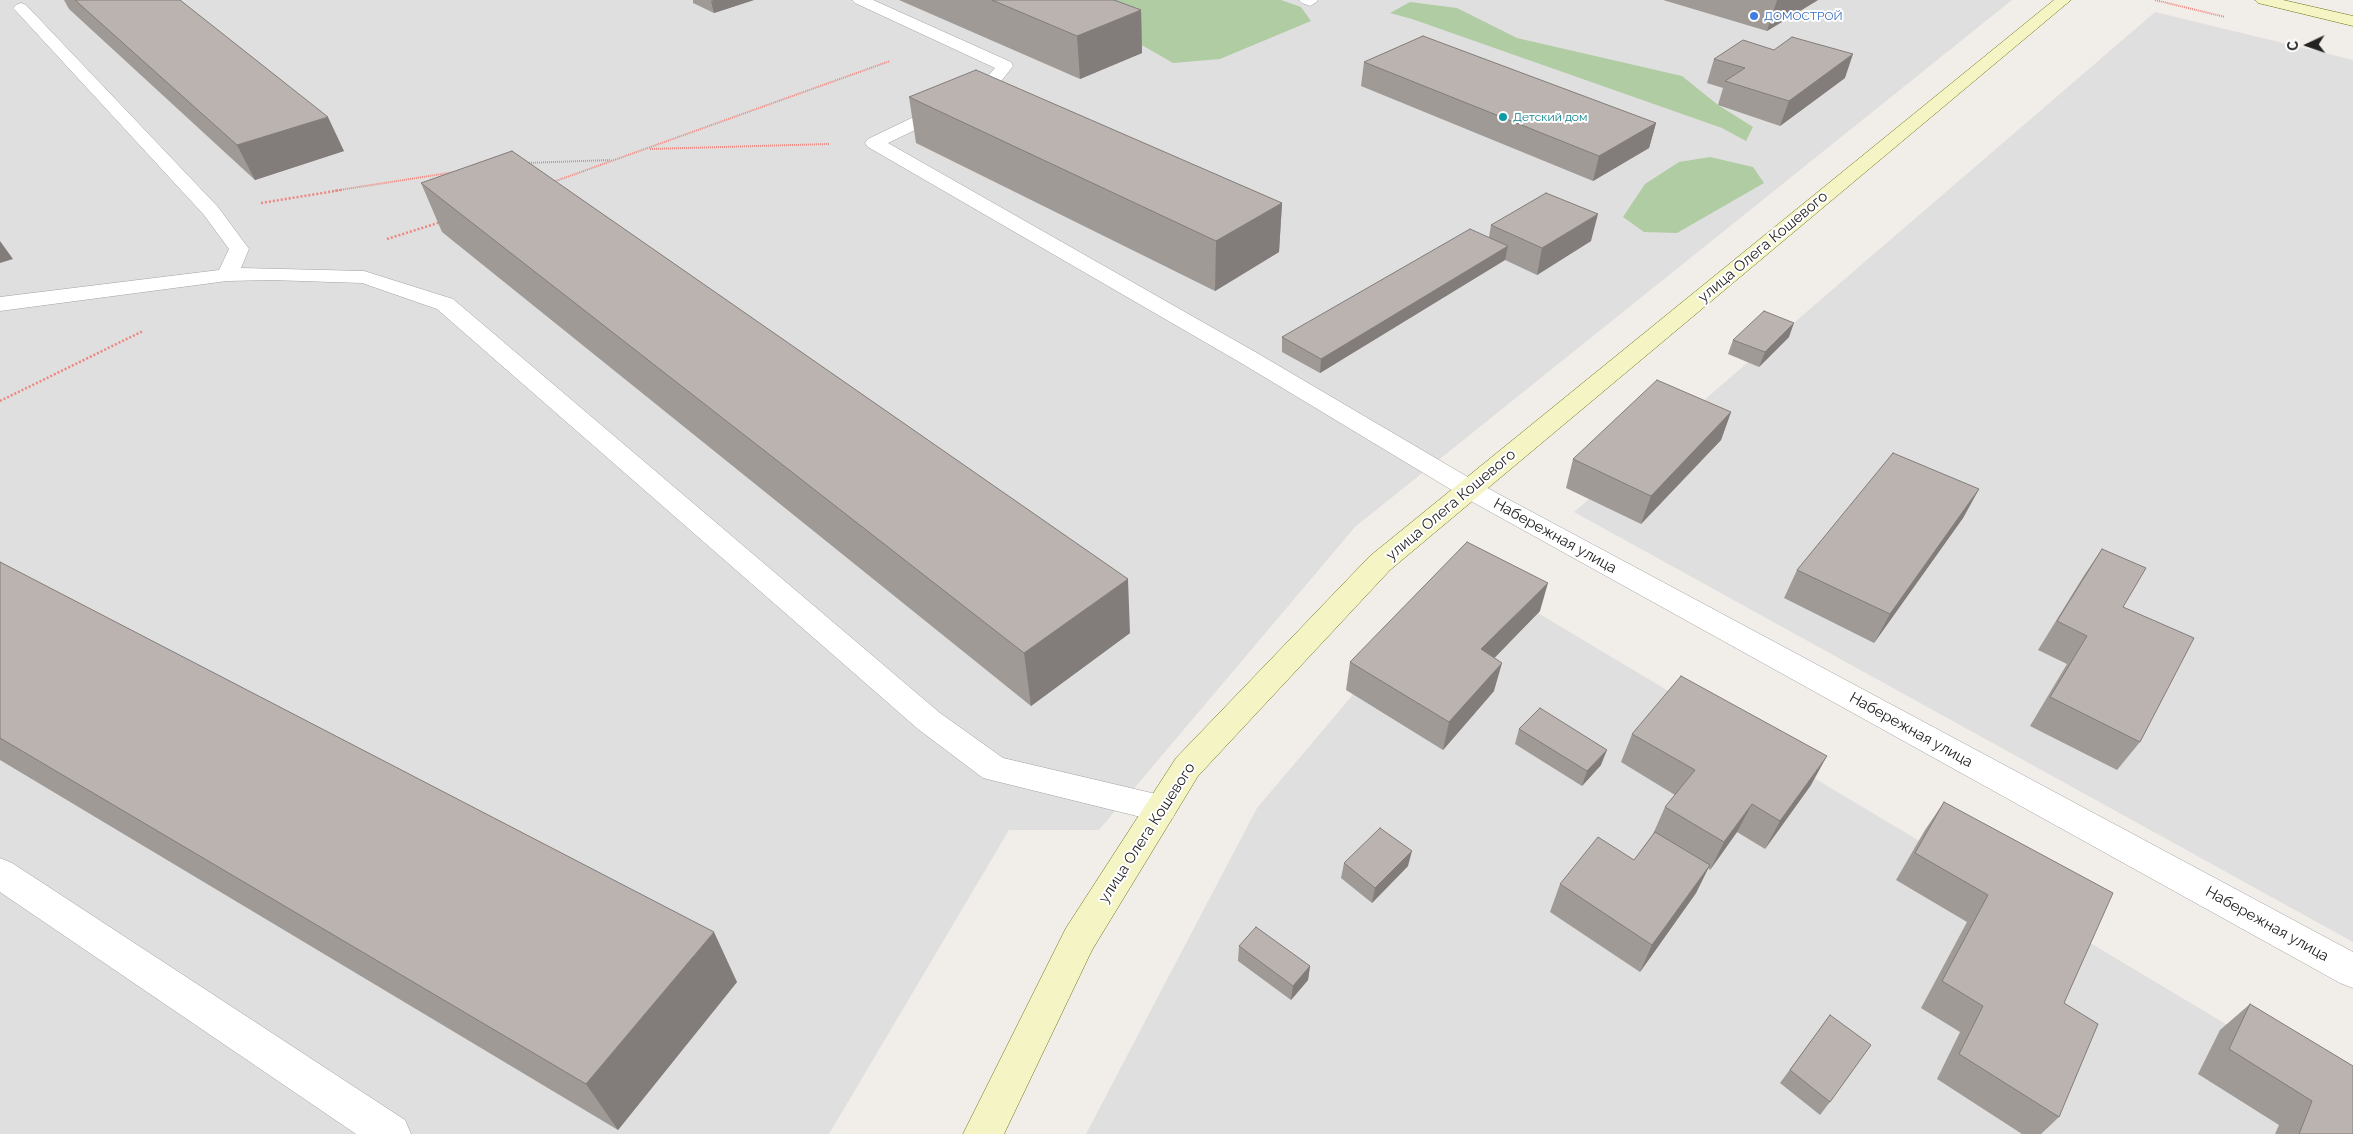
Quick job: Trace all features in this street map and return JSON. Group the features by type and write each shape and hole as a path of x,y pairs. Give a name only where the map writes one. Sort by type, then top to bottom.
{"main road":[{"name":"улица Олега Кошевого","path":"983,1134 1079,939 1187,767 1380,563 2063,0"},
{"path":"2263,0 2353,21"}],"street":[{"path":"860,0 1006,66 986,89 874,143"},
{"path":"21,8 211,211 239,249 227,275"},
{"name":"Набережная улица","path":"874,143 1249,358 1469,489 2353,971"},
{"path":"0,304 227,275 364,277 446,304 929,721 994,769 1161,808"},
{"path":"0,873 391,1134"}],"path":[{"path":"551,183 948,40"},
{"path":"647,149 874,143"},
{"path":"520,163 614,160"},
{"path":"211,211 462,171"},
{"path":"385,239 441,221"},
{"path":"0,401 149,328"}],"shaded area":[{"path":"0,0 2012,0 1355,527 1099,830 1009,830 829,1134 0,1134"},
{"path":"2155,12 2353,60 2353,942 1574,512"},
{"path":"1461,567 2353,1100 2353,1134 1086,1134 1257,808"}],"green space":[{"path":"1063,0 1281,0 1301,7 1311,21 1220,59 1173,63"},
{"path":"1410,2 1457,8 1517,38 1682,76 1718,105 1753,127 1746,141 1722,128 1412,19 1390,13"},
{"path":"1710,157 1753,167 1764,183 1677,233 1644,232 1623,217 1645,184 1679,162"}],"building":[{"path":"75,0 180,0 328,117 237,145"},
{"path":"992,0 1114,0 1141,10 1077,36"},
{"path":"1423,36 1656,123 1599,156 1364,62"},
{"path":"1792,37 1853,54 1789,101 1725,81 1745,68 1714,59 1743,40 1774,50"},
{"path":"976,70 1282,203 1216,241 909,97"},
{"path":"512,151 1128,579 1024,653 421,183"},
{"path":"1546,193 1598,214 1542,248 1491,225"},
{"path":"1470,229 1508,246 1321,359 1282,337"},
{"path":"1764,311 1794,323 1765,352 1733,340"},
{"path":"1657,380 1731,412 1651,496 1573,459"},
{"path":"1893,453 1979,489 1890,614 1797,570"},
{"path":"1467,542 1548,583 1481,649 1502,663 1449,722 1350,662"},
{"path":"2102,549 2146,568 2123,607 2194,638 2140,742 2050,697 2087,636 2057,621"},
{"path":"0,562 714,932 586,1084 0,738"},
{"path":"1681,676 1827,756 1780,821 1752,804 1724,842 1665,807 1695,770 1632,734"},
{"path":"1540,708 1607,750 1587,771 1519,729"},
{"path":"1944,802 2113,893 2064,1003 2098,1024 2059,1117 1959,1054 1983,1006 1942,981 1988,895 1915,853"},
{"path":"1380,828 1412,851 1375,888 1344,863"},
{"path":"1655,832 1710,865 1652,945 1560,884 1598,837 1634,860"},
{"path":"1256,927 1310,966 1293,986 1239,946"},
{"path":"2250,1004 2353,1066 2353,1134 2299,1134 2312,1101 2229,1049"},
{"path":"1830,1015 1871,1045 1830,1102 1790,1070"}],"place":[{"name":"ДОМОСТРОЙ","path":"1754,16"},
{"name":"Детский дом","path":"1503,117"}]}
